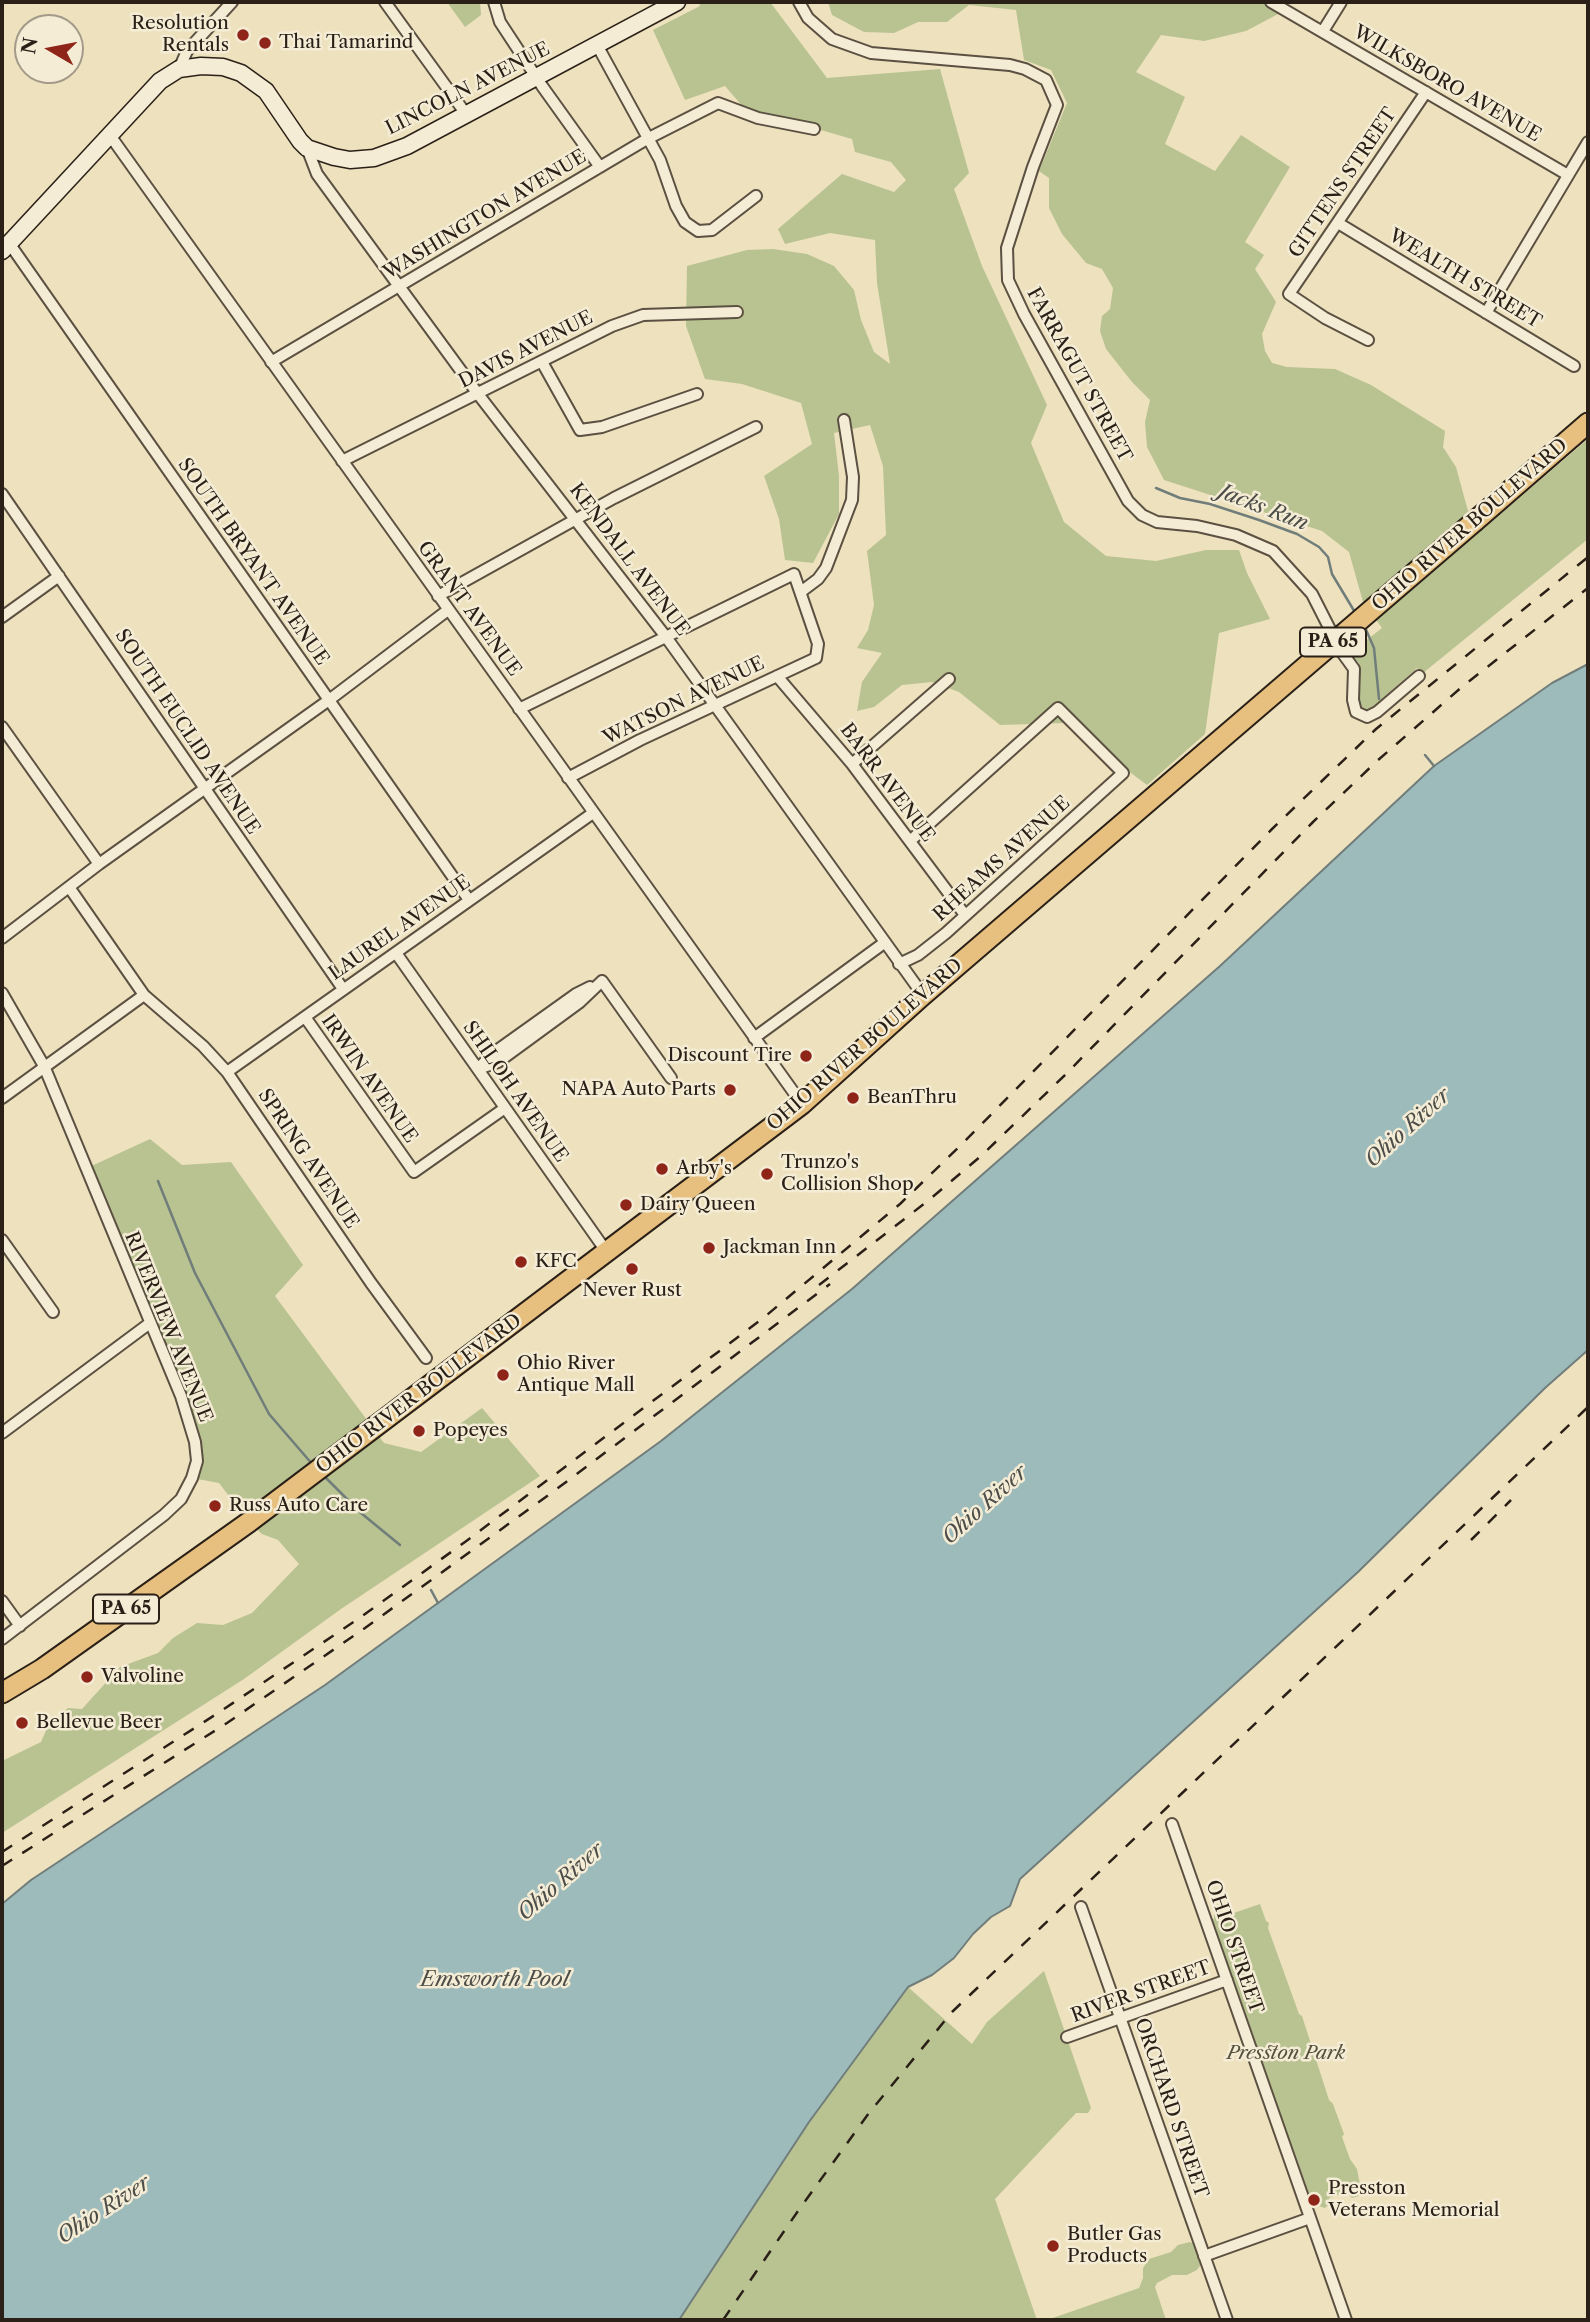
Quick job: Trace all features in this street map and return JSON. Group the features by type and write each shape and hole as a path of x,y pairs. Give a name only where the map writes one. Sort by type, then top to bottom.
{"highway":[{"name":"OHIO RIVER BOULEVARD","path":"2,1693 42,1669 249,1522 802,1104 923,995 1588,423"}],"street":[{"path":"385,2 466,114"},
{"name":"FARRAGUT STREET","path":"799,2 808,18 832,38 870,53 1010,65 1025,68 1046,80 1058,105 1033,167 1007,248 1009,280 1024,314 1128,501 1142,515 1157,522 1197,526 1236,535 1273,551 1312,594 1341,651 1354,669 1353,700 1356,712 1367,717 1377,712 1419,676"},
{"name":"WILKSBORO AVENUE","path":"1271,2 1568,175"},
{"path":"1323,31 1341,2"},
{"path":"179,69 187,51 228,3"},
{"path":"494,3 500,22 600,167"},
{"name":"LINCOLN AVENUE","path":"307,148 350,160 374,158 407,146 671,5"},
{"path":"597,45 660,160 679,214 685,222 698,231 712,230 756,196"},
{"path":"4,242 160,81 179,69 201,65 223,67 241,73 266,91 307,148"},
{"name":"GITTENS STREET","path":"1368,340 1325,318 1289,295 1426,92"},
{"name":"WASHINGTON AVENUE","path":"271,362 648,139 718,103 758,118 814,130"},
{"name":"GRANT AVENUE","path":"108,134 802,1104"},
{"path":"1486,313 1588,142"},
{"name":"KENDALL AVENUE","path":"307,148 317,174 478,394 667,637 713,705 923,995"},
{"name":"WEALTH STREET","path":"1338,223 1574,366"},
{"name":"SOUTH BRYANT AVENUE","path":"4,242 469,900"},
{"name":"DAVIS AVENUE","path":"342,461 612,326 643,315 737,312"},
{"path":"542,362 580,430 602,427 697,394"},
{"path":"519,709 794,574 802,592 818,579 826,568 852,500 853,477 844,419"},
{"path":"438,596 576,520 756,427"},
{"name":"SOUTH EUCLID AVENUE","path":"2,494 343,989"},
{"path":"2,617 59,576"},
{"name":"WATSON AVENUE","path":"568,778 640,740 816,659 818,644 802,592"},
{"path":"2,938 99,864 329,700 449,610"},
{"name":"BARR AVENUE","path":"776,676 852,764 965,915"},
{"path":"852,764 949,679"},
{"name":"RHEAMS AVENUE","path":"899,964 918,955 946,933 1123,773 1058,708 910,841"},
{"path":"2,727 99,864"},
{"name":"LAUREL AVENUE","path":"227,1072 593,813"},
{"name":"SPRING AVENUE","path":"69,887 144,995 203,1046 227,1072 371,1283 426,1357"},
{"path":"754,1038 884,943"},
{"name":"SHILOH AVENUE","path":"396,953 606,1251"},
{"path":"478,1069 503,1046 576,994 602,981 671,1078"},
{"name":"RIVERVIEW AVENUE","path":"2,993 44,1066 94,1192 181,1396 195,1442 197,1461 181,1499 164,1515 2,1639"},
{"path":"2,1098 144,995"},
{"name":"IRWIN AVENUE","path":"304,1017 414,1172 505,1108"},
{"path":"2,1240 53,1312"},
{"path":"2,1433 150,1323"},
{"path":"2,1601 20,1626"},
{"name":"OHIO STREET","path":"1172,1824 1346,2320"},
{"name":"ORCHARD STREET","path":"1081,1907 1227,2320"},
{"name":"RIVER STREET","path":"1067,2036 1227,1980"},
{"path":"1204,2256 1310,2218"}],"green space":[{"path":"447,2 480,2 481,15 465,27"},
{"path":"699,2 770,2 827,78 940,69 969,173 954,189 982,266 1047,405 1031,443 1064,522 1106,556 1156,561 1206,550 1239,550 1247,573 1270,619 1219,633 1205,734 1147,785 1064,723 1000,725 959,692 932,682 902,685 874,707 857,711 862,682 882,653 857,648 868,630 874,605 867,551 886,535 883,466 870,425 834,433 839,476 839,514 813,563 785,560 779,519 764,476 812,444 801,403 742,384 705,379 686,326 687,266 747,250 773,249 807,254 834,266 854,290 861,320 874,352 890,364 877,283 875,240 830,233 785,244 778,229 842,174 894,192 906,180 891,162 855,152 852,139 744,108 725,86 685,100 653,30 700,6"},
{"path":"828,2 1266,2 1265,5 1280,13 1246,31 1204,41 1161,35 1136,72 1185,97 1165,144 1215,171 1241,135 1290,167 1245,242 1264,255 1255,269 1276,302 1262,334 1265,351 1272,363 1287,367 1335,369 1371,385 1445,431 1443,447 1456,467 1468,511 1482,530 1588,439 1588,539 1423,673 1417,668 1368,711 1361,708 1358,699 1359,663 1349,654 1382,628 1363,602 1349,552 1322,531 1164,480 1147,447 1145,422 1150,400 1106,349 1100,331 1102,316 1110,309 1113,288 1102,269 1086,263 1062,234 1049,208 1049,178 1039,171 1067,103 1051,70 1024,60 1016,10 969,5 947,22 918,22 894,33 864,32 832,15"},
{"path":"150,1139 182,1165 231,1162 303,1265 275,1296 384,1443 421,1452 482,1408 540,1476 341,1609 244,1679 2,1833 2,1761 41,1742 48,1726 68,1708 82,1709 120,1667 158,1653 173,1638 197,1623 223,1625 252,1613 299,1564 278,1540 262,1534 249,1522 219,1483 192,1478 195,1442 85,1169"},
{"name":"Presston Park","path":"1219,1904 1224,1912 1231,1914 1260,1904 1269,1923 1268,1928 1299,2014 1302,2016 1329,2100 1344,2134 1342,2137 1350,2159 1357,2169 1362,2195 1352,2198 1347,2192 1329,2198 1330,2203 1325,2208 1312,2204 1310,2198 1303,2196 1296,2159 1227,1964 1220,1952 1222,1949 1212,1920 1214,1906"},
{"path":"1044,1971 1091,2108 1088,2113 1076,2113 995,2199 1037,2320 679,2320 809,2122 908,1987 972,2044 987,2022"},
{"path":"1190,2242 1200,2246 1204,2260 1197,2270 1187,2275 1172,2275 1157,2283 1155,2287 1166,2320 1047,2320 1139,2288 1143,2268 1149,2259"}],"water":[{"name":"Emsworth Pool","path":"1588,664 1588,1350 1545,1388 1358,1572 1020,1879 1010,1906 991,1917 954,1958 932,1975 908,1987 809,2122 679,2320 2,2320 2,1904 31,1880 325,1685 661,1441 852,1289 1220,966 1434,766 1552,683"}],"waterway":[{"name":"Jacks Run","path":"1156,488 1180,498 1210,504 1259,520 1297,534 1319,547 1328,557 1332,574 1356,614"},
{"name":"Jacks Run","path":"1364,625 1374,648 1379,699"},
{"name":"Jacks Run","path":"1425,755 1434,766"},
{"path":"158,1181 195,1273 269,1414 313,1465"},
{"path":"323,1475 361,1513 400,1545"},
{"path":"431,1590 438,1603"}],"railway":[{"path":"2,1852 358,1619 762,1319 900,1204 1272,829 1376,729 1588,557"},
{"path":"819,1285 981,1156 1377,761 1463,686 1588,588"},
{"path":"2,1866 227,1723 365,1628 554,1491 830,1284"},
{"path":"723,2320 869,2113 952,2012 1588,1407"},
{"path":"1471,1540 1511,1500"}],"place":[{"name":"Resolution Rentals","path":"243,35"},
{"name":"Thai Tamarind","path":"265,43"},
{"name":"Discount Tire","path":"806,1056"},
{"name":"NAPA Auto Parts","path":"730,1090"},
{"name":"BeanThru","path":"853,1098"},
{"name":"Arby's","path":"662,1169"},
{"name":"Trunzo's Collision Shop","path":"767,1174"},
{"name":"Dairy Queen","path":"626,1205"},
{"name":"Jackman Inn","path":"709,1248"},
{"name":"KFC","path":"521,1262"},
{"name":"Never Rust","path":"632,1269"},
{"name":"Ohio River Antique Mall","path":"503,1375"},
{"name":"Popeyes","path":"419,1431"},
{"name":"Russ Auto Care","path":"215,1506"},
{"name":"Valvoline","path":"87,1677"},
{"name":"Bellevue Beer","path":"22,1723"},
{"name":"Presston Veterans Memorial","path":"1314,2200"},
{"name":"Butler Gas Products","path":"1053,2246"}],"water label":[{"name":"Ohio River","path":"1408,1128"},
{"name":"Ohio River","path":"985,1505"},
{"name":"Ohio River","path":"561,1882"},
{"name":"Ohio River","path":"104,2210"}]}
